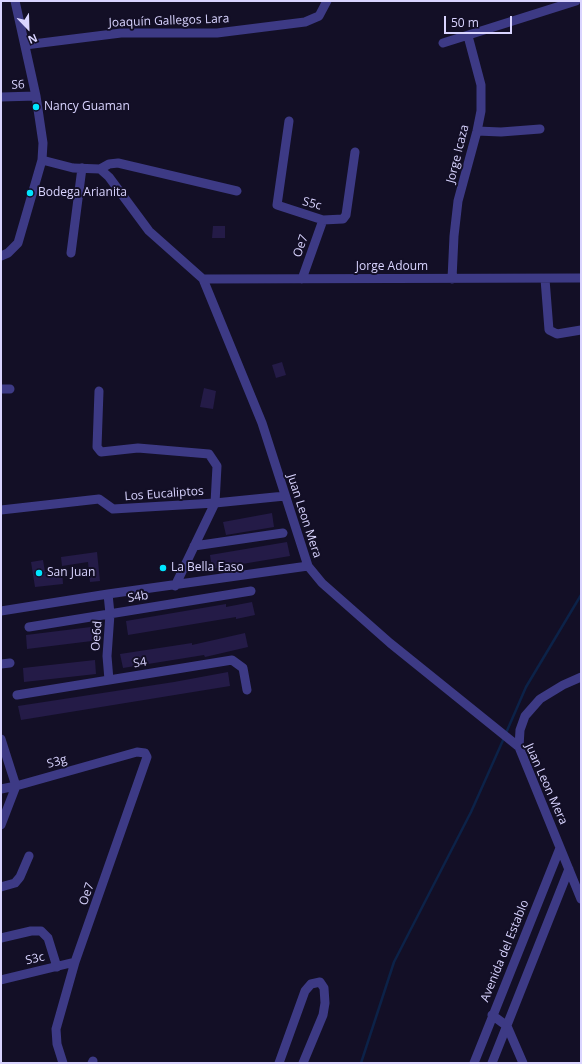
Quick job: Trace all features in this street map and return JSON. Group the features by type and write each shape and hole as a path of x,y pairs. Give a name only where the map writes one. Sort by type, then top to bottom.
{"street":[{"path":"1,256 8,253 18,243 42,160 43,143 36,96 15,1"},
{"name":"Joaquín Gallegos Lara","path":"25,45 121,33 217,33 305,22 319,16 327,1"},
{"path":"443,43 576,1"},
{"name":"Jorge Icaza","path":"452,279 454,236 458,201 481,111 480,85 468,36"},
{"name":"S6","path":"1,97 36,96"},
{"name":"S5c","path":"289,121 277,205 323,220 343,219 346,215 354,152"},
{"path":"477,131 501,132 540,129"},
{"path":"42,160 73,168 100,169 109,164 118,163 237,191"},
{"path":"71,253 82,168"},
{"name":"Juan Leon Mera","path":"100,169 109,177 149,231 203,279 262,423 308,566 322,583 390,643 519,747 581,899"},
{"name":"Oe7","path":"302,279 323,220"},
{"name":"Jorge Adoum","path":"203,279 581,278"},
{"path":"545,279 549,330 557,334 581,330"},
{"path":"98,391 97,447 101,452 138,448 209,454 217,466 214,503 175,586"},
{"name":"Los Eucaliptos","path":"1,510 99,499 113,509 214,503 285,496"},
{"path":"194,546 283,533"},
{"path":"1,611 108,594 175,586 308,566"},
{"name":"S4b","path":"29,627 251,591"},
{"name":"Oe6d","path":"108,594 110,614 107,656 110,680"},
{"name":"S4","path":"17,695 232,660 244,668 247,690"},
{"path":"519,747 520,730 525,716 540,699 563,685 581,677"},
{"path":"1,739 4,761 16,786 1,825"},
{"name":"S3g","path":"1,789 137,752 145,753"},
{"name":"Oe7","path":"63,1063 57,1044 56,1029 75,962 146,762 145,753"},
{"name":"Avenida del Establo","path":"474,1063 560,848"},
{"path":"1,887 15,883 20,877 29,856"},
{"path":"492,1063 569,870"},
{"path":"1,938 31,931 41,931 48,938 57,967"},
{"name":"S3c","path":"1,980 75,962"},
{"path":"279,1063 305,991 311,984 320,982 324,988 325,1003 323,1015 303,1063"},
{"path":"492,1015 507,1026 523,1063"}],"building":[{"path":"213,226 225,226 225,238 212,238"},
{"path":"282,362 286,375 276,378 272,365"},
{"path":"204,388 216,391 213,409 200,407"},
{"path":"272,513 274,527 226,535 223,522"},
{"path":"287,542 290,556 212,569 210,555"},
{"path":"97,552 100,581 90,582 88,562 62,566 61,557"},
{"path":"43,560 45,572 62,570 63,584 35,587 31,562"},
{"path":"252,602 255,615 128,635 126,621 226,604 226,607"},
{"path":"99,626 100,640 27,649 26,635"},
{"path":"245,633 248,647 205,657 204,655 123,668 120,654 192,643 192,645"},
{"path":"95,660 96,674 24,682 23,668"},
{"path":"228,672 230,686 21,720 18,706 174,682"}],"waterway":[{"path":"506,733 526,687 581,595"},
{"path":"361,1063 394,962 471,812 504,738"}],"place":[{"name":"Nancy Guaman","path":"36,107"},
{"name":"Bodega Arianita","path":"30,193"},
{"name":"La Bella Easo","path":"163,568"},
{"name":"San Juan","path":"39,573"}]}
